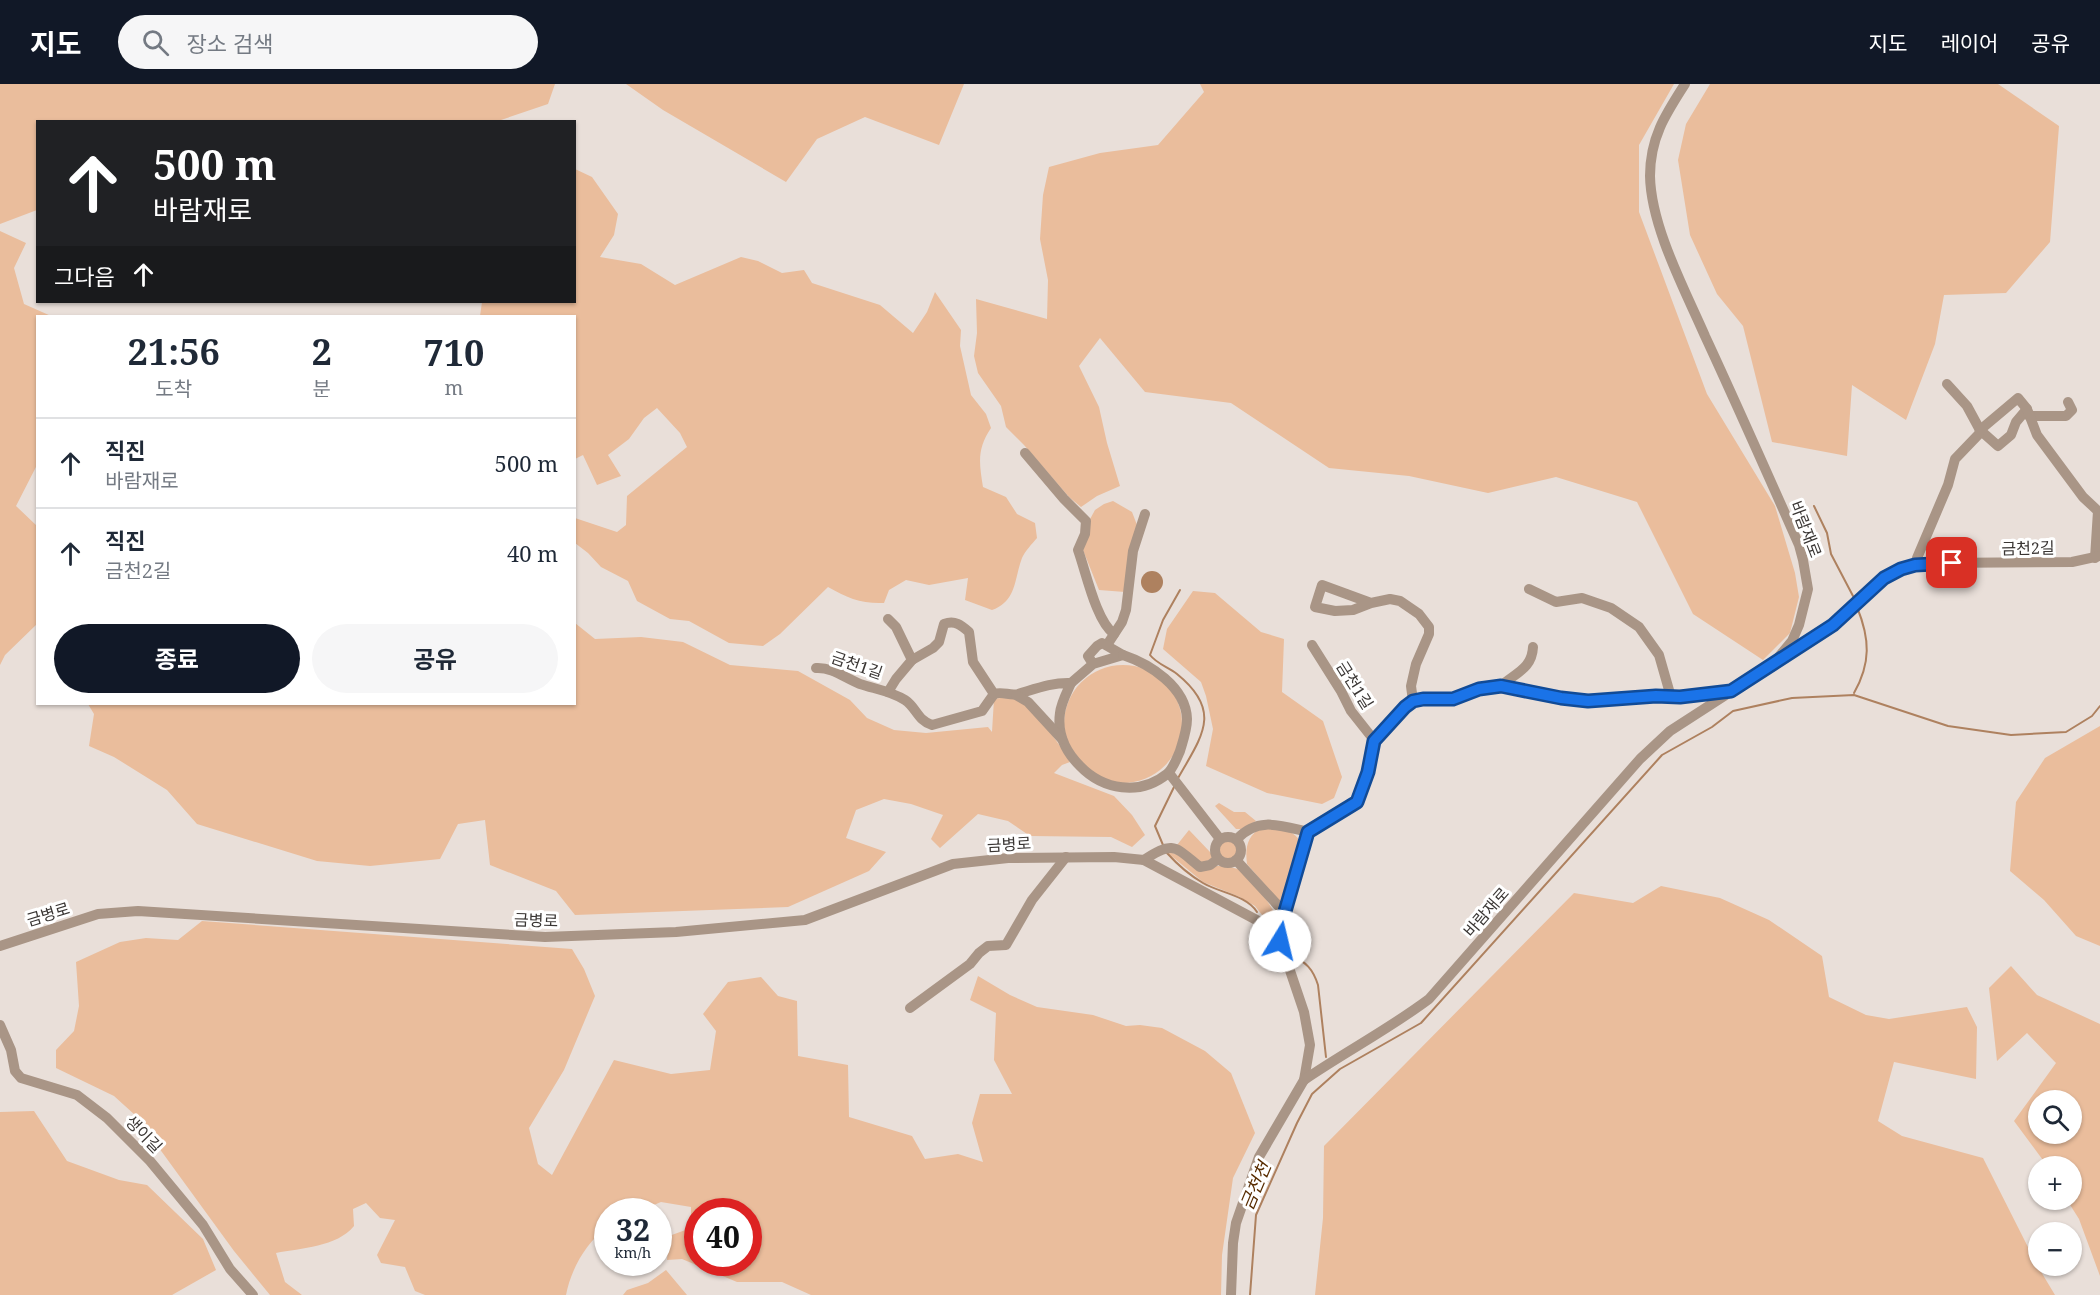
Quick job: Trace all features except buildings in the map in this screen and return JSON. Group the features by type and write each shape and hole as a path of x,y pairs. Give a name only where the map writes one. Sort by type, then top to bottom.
{"street":[{"name":"바람재로","path":"1304,1080 1329,1062 1406,1017 1429,999 1640,759 1670,731 1772,665 1792,641 1799,625 1808,589 1799,545 1677,271 1653,204 1650,177 1659,124 1685,84"},
{"path":"1947,384 1968,406 1980,430 1998,446 2011,435 2016,422 2028,413 2066,416 2072,410 2068,402"},
{"path":"1915,565 1948,485 1955,459 1979,434 1980,430 2018,398 2028,413 2037,435 2083,497 2098,511 2098,557"},
{"path":"1025,453 1086,521 1085,534 1078,550 1107,629 1114,634"},
{"path":"1107,645 1122,622 1126,610 1133,550 1145,514"},
{"name":"금천2길","path":"1772,665 1833,625 1884,578 1901,569 1931,563 2061,563 2098,557"},
{"path":"1529,590 1556,602 1582,598 1601,604 1639,627 1659,655 1671,697"},
{"path":"1371,603 1390,599 1400,601 1419,614 1429,627 1427,641 1416,664 1411,686 1413,701 1453,699 1479,689 1501,686 1588,701 1731,691"},
{"path":"888,619 896,627 912,660"},
{"name":"금천1길","path":"816,668 824,668 908,701 921,719 932,725 982,711 994,694 974,662 969,632 960,624 951,621 944,624 939,642 912,660 888,692"},
{"path":"1093,664 1088,656 1102,643 1142,663 1168,681 1184,706 1187,718 1173,779 1220,839"},
{"name":"금천1길","path":"1312,645 1351,711 1374,741 1413,701"},
{"path":"1501,686 1524,669 1532,657 1533,647"},
{"path":"1123,655 1093,664 1071,683 1060,713 1062,739 1068,754 1083,769 1112,786 1134,788 1173,779"},
{"path":"1016,695 1071,683"},
{"path":"994,694 999,692 1016,695 1028,702 1062,739"},
{"path":"1231,1295 1236,1223 1259,1157 1304,1080 1310,1045 1304,1012 1279,937 1284,912 1308,832 1357,802 1368,772 1374,741"},
{"path":"1237,839 1244,831 1267,823 1308,832"},
{"path":"1228,836 1237,839 1242,850 1236,860 1229,863 1218,859 1215,846 1220,839 1228,836"},
{"path":"1144,860 1166,849 1180,850 1200,867 1210,865 1218,859"},
{"path":"910,1008 970,964 988,946 1008,941 1032,900 1065,857"},
{"name":"금병로","path":"0,946 98,914 138,911 545,937 676,932 805,920 953,864 1008,858 1065,857 1114,857 1144,860 1279,937"},
{"path":"1236,860 1284,912"},
{"name":"생이길","path":"0,1025 11,1050 15,1071 21,1078 77,1095 107,1118 150,1161 203,1225 230,1269 253,1295"}],"shaded area":[{"path":"0,84 555,84 548,104 501,120 36,120 36,210 0,224"},
{"path":"626,84 964,84 939,145 865,117 817,139 786,182 663,110"},
{"path":"1200,84 1674,84 1639,145 1639,212 1707,394 1775,506 1795,573 1799,597 1790,633 1763,660 1693,614 1637,502 1556,477 1488,493 1409,476 1329,468 1231,403 1145,392 1100,338 1079,366 1099,407 1120,486 1097,496 1081,507 1069,497 1006,427 1001,406 978,373 974,356 977,333 976,299 1047,319 1048,280 1040,239 1043,195 1049,167 1100,153 1158,145 1204,92"},
{"path":"1710,84 1998,84 2059,126 2050,242 2006,293 1944,295 1935,344 1906,420 1852,385 1847,456 1772,442 1743,326 1717,294 1690,235 1678,160 1686,124"},
{"path":"576,169 592,177 618,214 614,235 600,257 641,264 675,285 741,257 758,261 782,273 804,270 812,283 880,305 913,333 927,312 935,292 961,330 960,346 971,395 986,414 991,428 983,443 980,456 983,487 1006,497 1017,514 1035,523 1037,538 1022,558 1010,595 1000,606 992,610 965,600 968,578 929,585 906,580 889,590 884,603 855,600 828,587 780,634 763,646 729,643 689,621 670,619 637,601 628,581 601,567 576,544 576,518 617,532 626,525 627,496 687,447 680,433 657,408 644,418 629,439 608,455 621,476 597,485 583,455 576,458 576,315 480,315 482,303 576,303"},
{"path":"0,231 26,243 14,268 24,304 49,315 36,315 36,467 16,506 36,525 36,625 5,655 0,665"},
{"path":"1113,501 1132,512 1137,525 1125,592 1099,590 1083,550 1089,521 1095,510"},
{"path":"1152,571 1160,574 1163,582 1160,590 1152,593 1144,590 1141,582 1144,574"},
{"path":"1193,591 1215,593 1261,632 1284,639 1282,692 1323,721 1342,777 1334,798 1322,804 1267,793 1206,766 1213,729 1201,682 1163,649 1167,629"},
{"path":"576,624 595,639 641,637 683,642 730,665 798,671 850,700 867,718 894,730 926,733 988,727 992,732 994,699 1008,698 1019,701 1040,720 1070,762 1062,765 1054,773 1114,796 1132,815 1145,835 1132,847 1111,837 1030,836 1008,821 978,814 940,848 931,839 943,815 911,804 884,799 856,810 846,838 886,852 869,871 788,907 575,915 556,891 490,865 485,820 458,824 440,859 370,866 317,861 197,824 167,790 114,757 89,746 94,714 89,705 576,705"},
{"path":"1123,665 1156,675 1172,691 1182,724 1172,757 1156,773 1123,783 1090,773 1074,757 1064,724 1074,691 1090,675"},
{"path":"2100,726 2100,946 2076,936 2044,900 2010,871 2016,802 2045,758"},
{"path":"1219,803 1234,812 1245,812 1256,821 1241,829 1236,829 1215,806"},
{"path":"1262,828 1290,832 1298,838 1300,843 1284,900 1279,901 1247,864 1246,853 1250,838"},
{"path":"1189,830 1211,853 1212,858 1202,864 1177,845"},
{"path":"1224,839 1232,839 1238,845 1238,853 1232,859 1224,859 1218,853 1218,845"},
{"path":"1169,852 1213,866 1242,870 1264,896 1278,918 1277,921 1266,920 1255,906 1240,897 1203,882"},
{"path":"1661,886 1720,898 1769,920 1822,956 1829,997 1866,1015 1889,1019 1967,1007 1977,1027 1976,1079 1894,1062 1878,1121 1902,1136 1983,1158 2028,1247 2028,1276 2044,1276 2055,1295 1315,1295 1323,1218 1324,1146 1574,893 1633,903"},
{"path":"202,921 572,949 584,969 595,996 564,1070 529,1128 538,1164 552,1175 614,1060 671,1074 710,1070 716,1031 703,1014 728,982 761,977 778,996 797,1001 798,1056 848,1065 849,1117 912,1136 925,1159 958,1154 983,1162 972,1123 980,1094 1012,1094 994,1060 996,1013 970,1000 978,976 1010,995 1037,1007 1093,1015 1126,1026 1162,1028 1205,1051 1231,1073 1255,1133 1233,1178 1222,1255 1221,1295 811,1295 782,1282 737,1282 723,1276 762,1276 762,1198 684,1198 684,1206 672,1204 672,1198 594,1198 594,1239 581,1257 566,1295 425,1295 415,1291 405,1267 381,1263 377,1255 395,1220 380,1218 366,1203 353,1209 354,1226 338,1238 318,1246 276,1253 285,1282 302,1295 270,1295 234,1251 135,1115 114,1096 56,1068 56,1050 74,1031 79,1006 76,962 120,942 146,938 178,940"},
{"path":"2011,966 2037,995 2100,1024 2100,1276 2082,1222 2073,1210 2082,1210 2082,1156 2040,1156 2031,1144 2082,1144 2082,1090 2036,1090 2056,1063 2027,1033 1997,1061 1989,988"},
{"path":"2028,1102 2028,1140 2014,1121"},
{"path":"34,1111 67,1161 119,1180 147,1185 203,1239 216,1270 172,1295 0,1295 0,1112"},
{"path":"684,1231 684,1260 672,1260 672,1235"},
{"path":"658,1276 671,1276 687,1295 623,1295 627,1290 648,1283"}],"waterway":[{"path":"1814,506 1827,533 1831,554 1853,596"},
{"path":"1177,780 1200,738 1204,725 1204,713 1200,701 1191,688 1177,674 1150,655 1163,620 1180,590"},
{"path":"1854,693 1860,682 1867,651 1857,607"},
{"name":"금천천","path":"1250,1295 1256,1215 1312,1094 1340,1069 1421,1023 1662,755 1712,727 1733,711 1792,698 1854,695 1948,726 2011,735 2066,732 2092,716 2100,706"},
{"path":"1163,845 1155,826 1175,785"},
{"path":"1167,853 1198,880 1240,898 1257,912"},
{"path":"1291,955 1308,967 1318,985 1326,1057"}],"route":[{"path":"1280,941 1279,932 1308,832 1357,802 1368,772 1371,747 1374,741 1389,723 1413,701 1453,699 1479,689 1501,686 1588,701 1656,696 1680,697 1731,691 1833,625 1884,578 1915,565 1952,563"}]}
